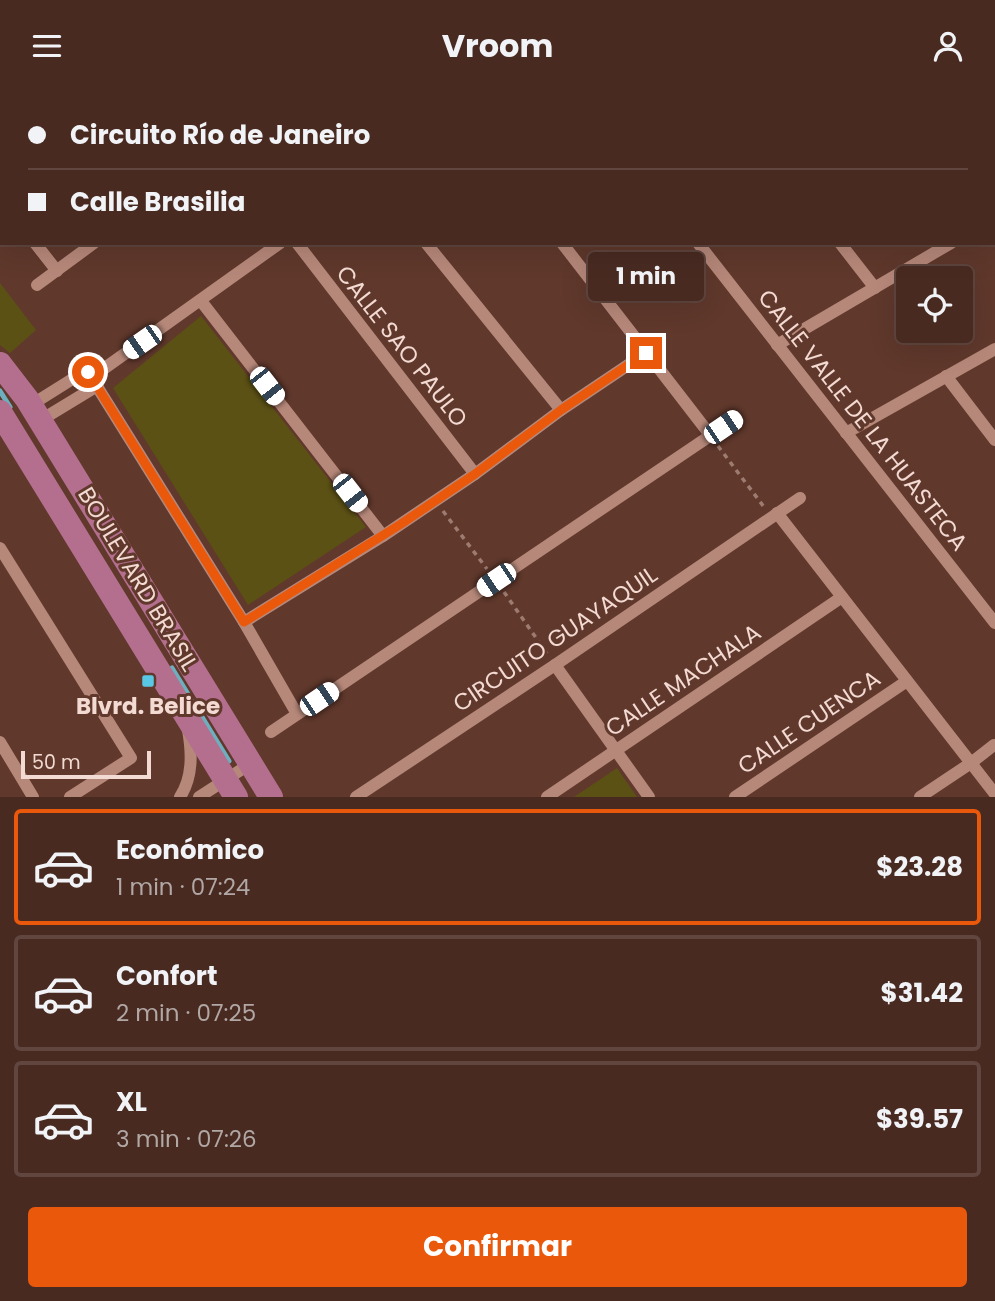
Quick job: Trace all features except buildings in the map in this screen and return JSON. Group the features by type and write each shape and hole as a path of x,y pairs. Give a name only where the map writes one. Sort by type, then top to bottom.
{"main road":[{"name":"BOULEVARD BRASIL","path":"0,364 36,413 250,764 263,794"},
{"name":"BOULEVARD BRASIL","path":"0,412 231,788"}],"street":[{"path":"37,245 57,271"},
{"path":"37,285 91,245"},
{"path":"36,413 82,373 102,370 277,245"},
{"name":"CALLE SAO PAULO","path":"299,245 475,474"},
{"path":"428,245 561,410"},
{"path":"564,245 711,436"},
{"name":"CALLE VALLE DE LA HUASTECA","path":"700,245 995,623"},
{"path":"842,245 875,288"},
{"path":"777,345 948,245"},
{"path":"201,301 383,535"},
{"path":"846,432 995,349"},
{"path":"244,622 475,474 561,410 646,353"},
{"path":"36,413 97,386 102,370"},
{"path":"88,372 244,622 297,714"},
{"path":"946,376 995,440"},
{"path":"271,732 735,419"},
{"name":"CIRCUITO GUAYAQUIL","path":"355,797 800,498"},
{"path":"774,515 842,597 995,794"},
{"path":"0,548 131,758 70,797"},
{"name":"CALLE MACHALA","path":"547,797 842,597"},
{"path":"555,665 649,797"},
{"name":"CALLE CUENCA","path":"735,797 907,681"},
{"path":"180,797 190,773 191,753 181,706"},
{"path":"0,742 33,797"},
{"path":"920,797 994,745"},
{"path":"199,797 231,788 250,764"}],"path":[{"path":"711,436 774,515"}],"shaded area":[{"path":"0,283 36,330 10,353 0,345"},
{"path":"201,316 366,527 248,605 113,388"},
{"path":"617,768 637,797 574,797"}],"waterway":[{"path":"0,391 10,407"},
{"path":"172,668 229,761"}],"place":[{"name":"Blvrd. Belice","path":"148,681"}],"route":[{"path":"88,372 244,622 401,524 646,353"}]}
